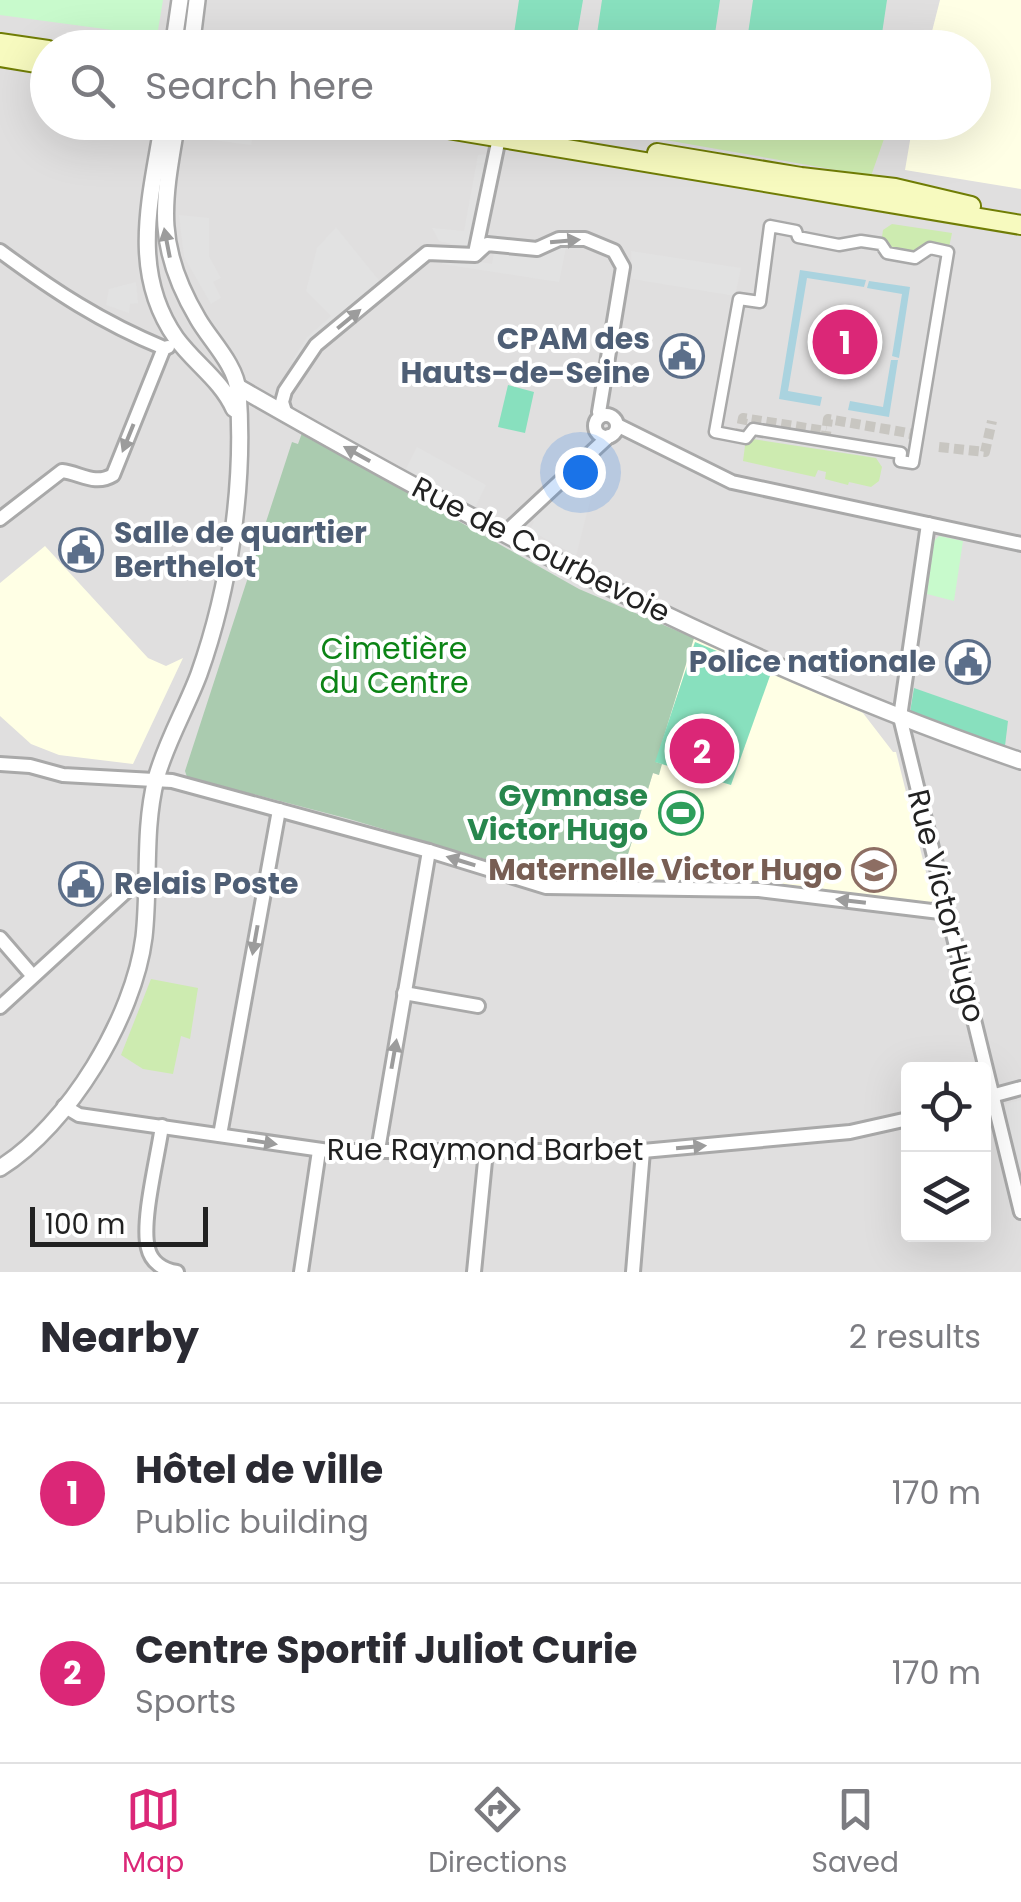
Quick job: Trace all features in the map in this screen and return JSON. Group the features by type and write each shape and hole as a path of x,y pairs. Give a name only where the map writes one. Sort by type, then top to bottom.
{"main road":[{"path":"0,42 30,47"},
{"path":"0,56 30,62"},
{"path":"511,140 1021,225"},
{"path":"574,140 801,178 895,188 1021,215"}],"street":[{"path":"176,30 180,0"},
{"path":"193,30 198,0"},
{"path":"160,140 145,247 155,298 177,345 226,392 237,417"},
{"name":"Rue de Courbevoie","path":"174,140 164,203 164,235 181,288 238,386 586,578 900,717 1021,761"},
{"path":"475,255 499,140"},
{"path":"770,226 796,230 798,238 839,245 860,241 881,244 887,253 915,258 930,248 948,252 914,464 908,463 900,461 901,453 753,428 746,438 716,432 739,298 760,302 770,226"},
{"path":"286,415 282,402 285,391 316,346 426,254 475,255 487,244 537,248 559,238 585,239 614,251 623,267 599,412 609,416 608,431 587,458 504,534"},
{"path":"0,251 72,304 122,330 177,345 208,335"},
{"path":"1,519 62,471 93,480 113,475 177,345 178,328 208,335"},
{"path":"0,1168 33,1144 99,1059 128,998 140,961 146,906 148,813 221,597 236,502 238,386"},
{"path":"608,431 732,482 1021,544"},
{"path":"900,717 928,524"},
{"name":"Rue Victor Hugo","path":"900,717 981,1062"},
{"path":"0,764 30,766 63,775 172,781 546,887 760,890 948,913"},
{"path":"220,1134 279,810"},
{"path":"378,1150 429,851"},
{"path":"1,1004 134,885 147,882"},
{"path":"116,903 146,906"},
{"path":"0,938 32,975"},
{"path":"404,993 478,1006"},
{"path":"991,1095 1021,1088"},
{"name":"Rue Victor Hugo","path":"991,1107 1021,1212"},
{"path":"0,1156 60,1112"},
{"name":"Rue Raymond Barbet","path":"60,1112 319,1151 643,1151 850,1132 901,1121"},
{"path":"162,1126 146,1245 156,1263 177,1272"},
{"path":"301,1272 319,1151"},
{"path":"474,1272 486,1151"},
{"path":"633,1272 643,1151"}],"shaded area":[{"path":"0,0 1021,0 1021,1272 0,1272"},
{"path":"940,0 1021,0 1021,189 905,170 910,140 991,140 991,30 932,30"},
{"path":"213,140 252,140 251,145"},
{"path":"490,154 470,248 439,241 432,228 464,231 478,155"},
{"path":"179,215 209,218 209,256 221,278 213,282 221,298 211,304 184,257"},
{"path":"336,227 382,284 299,367 291,362 307,337 331,316 306,291 317,248"},
{"path":"495,247 566,247 559,282 442,264 444,256 492,264"},
{"path":"631,251 741,268 735,296 632,279"},
{"path":"136,282 138,303 130,304 129,313 106,305 109,289"},
{"path":"417,447 486,485 475,508 406,469"},
{"path":"595,459 599,464 576,556 530,530 534,522 531,519"},
{"path":"45,546 148,658 166,666 183,658 133,764 59,755 31,744 0,716 0,583"},
{"path":"694,638 863,713 896,752 933,900 929,904 760,881 620,880 653,773 659,775 656,762"},
{"path":"1021,1100 1021,1169 1016,1170 1003,1111 1006,1104"}],"green space":[{"path":"0,0 163,0 158,30 112,30 0,15"},
{"path":"519,0 583,0 578,30 515,30"},
{"path":"602,0 720,0 716,30 598,30"},
{"path":"753,0 887,0 883,30 749,30"},
{"path":"665,140 884,140 871,176"},
{"path":"892,224 952,233 948,252 930,248 915,258 887,253 881,244 883,230"},
{"path":"508,385 534,392 525,433 498,427"},
{"name":"Cimetière du Centre","path":"302,433 579,589 694,638 656,762 662,764 659,775 653,773 620,880 552,879 349,819 187,777 185,771 292,442 298,444"},
{"path":"746,438 876,458 882,467 879,481 871,487 849,482 848,485 825,479 826,472 818,470 815,477 743,461"},
{"path":"939,536 963,541 954,601 927,594 934,541"},
{"path":"695,642 771,673 731,785 655,762"},
{"path":"914,688 1008,721 1005,746 910,712"},
{"path":"151,979 198,988 190,1039 181,1036 173,1074 143,1069 121,1055"}],"water":[{"path":"800,270 866,280 864,287 807,278 788,391 822,397 820,406 779,399"},
{"path":"869,281 910,287 899,358 892,356 902,294 867,288"},
{"path":"891,360 898,360 889,417 848,410 850,401 883,407"}],"tunnel":[{"path":"739,439 743,418 826,431"},
{"path":"825,441 828,419 914,434 913,442"},
{"path":"939,447 985,452 992,421"}],"place":[{"name":"Hôtel de ville","path":"845,342"},
{"name":"CPAM des Hauts-de-Seine","path":"682,356"},
{"name":"Salle de quartier Berthelot","path":"81,550"},
{"name":"Police nationale","path":"968,662"},
{"name":"Centre Sportif Juliot Curie","path":"702,751"},
{"name":"Gymnase Victor Hugo","path":"681,813"},
{"name":"Maternelle Victor Hugo","path":"874,870"},
{"name":"Relais Poste","path":"81,884"}]}
